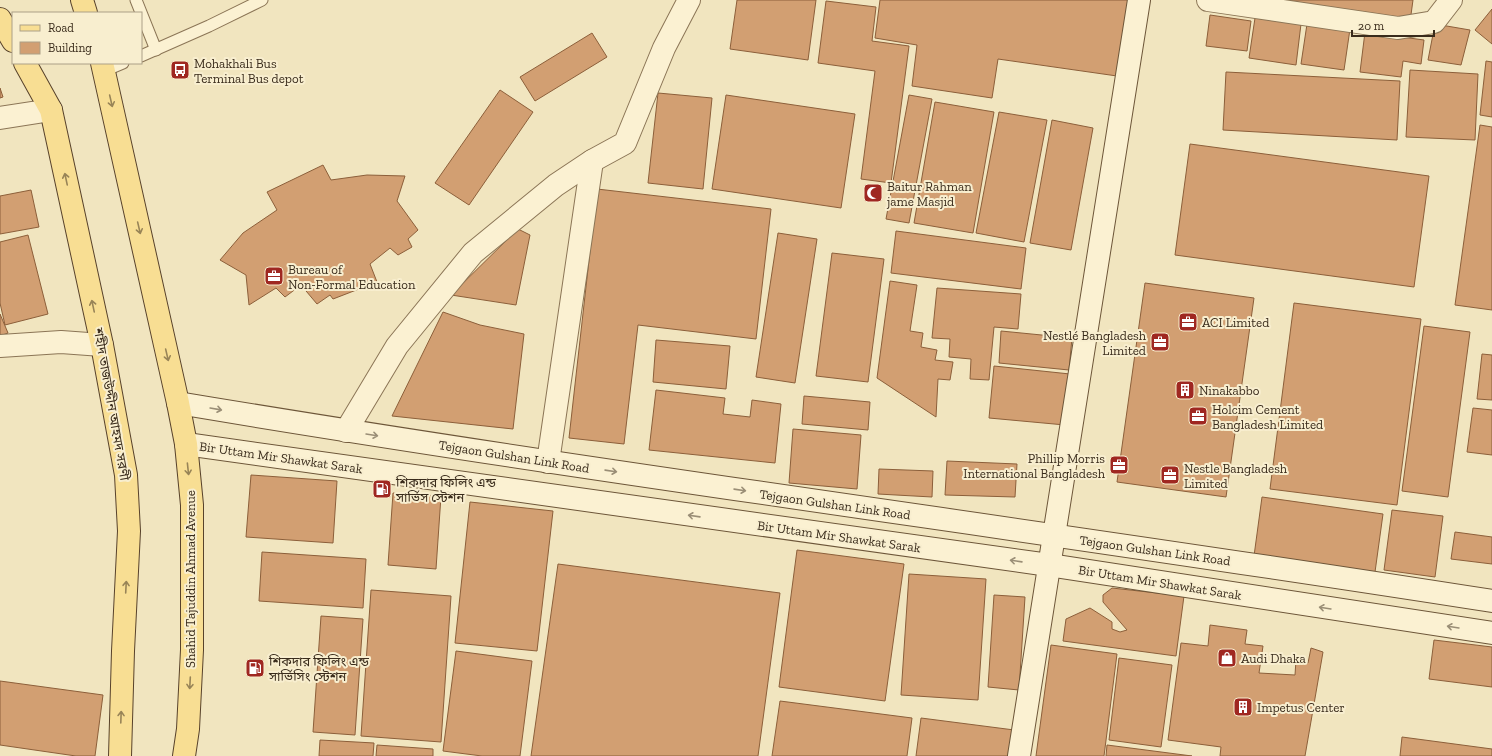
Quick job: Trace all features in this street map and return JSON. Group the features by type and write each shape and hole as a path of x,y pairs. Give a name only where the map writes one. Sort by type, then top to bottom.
{"main road":[{"path":"82,0 86,12"},
{"path":"346,431 397,346 473,253 556,186 592,161 625,143 664,48 689,0"},
{"path":"1019,756 1139,0"},
{"path":"1208,0 1398,28 1434,22 1451,0"},
{"path":"0,19 12,39"},
{"name":"শহীদ তাজউদ্দীন আহমদ সরণী","path":"26,64 51,110 102,344 126,475 129,531 120,756"},
{"path":"110,66 178,403"},
{"path":"0,118 51,110"},
{"path":"548,462 592,161"},
{"path":"0,346 61,342 102,344"},
{"name":"Tejgaon Gulshan Link Road","path":"178,403 548,462 1492,600"},
{"name":"Shahid Tajuddin Ahmad Avenue","path":"178,403 186,444 192,505 192,650 188,729 184,756"},
{"name":"Bir Uttam Mir Shawkat Sarak","path":"186,444 1049,565 1492,633"}],"lane":[{"path":"136,0 141,12"},
{"path":"142,56 209,26 262,0"},
{"path":"142,15 156,50"}],"building":[{"path":"737,0 816,0 808,60 730,49"},
{"path":"880,0 1128,0 1117,76 998,59 992,98 912,86 917,45 875,38"},
{"path":"1246,0 1413,0 1410,22"},
{"path":"826,1 876,7 872,41 909,46 891,183 861,179 875,71 818,63"},
{"path":"1492,9 1492,44 1475,30"},
{"path":"1210,15 1251,21 1247,51 1206,46"},
{"path":"1255,18 1301,24 1296,65 1249,58"},
{"path":"1307,24 1350,29 1344,70 1301,64"},
{"path":"1435,24 1470,30 1461,65 1428,60"},
{"path":"1365,32 1424,40 1421,64 1403,61 1401,77 1360,72"},
{"path":"592,33 607,57 535,101 520,77"},
{"path":"1486,61 1492,62 1492,117 1480,115"},
{"path":"1410,70 1478,74 1475,140 1406,137"},
{"path":"1226,72 1400,81 1397,140 1223,130"},
{"path":"0,88 3,97 0,98"},
{"path":"500,90 533,112 469,205 435,183"},
{"path":"658,93 712,98 703,189 648,183"},
{"path":"726,95 855,114 841,208 712,189"},
{"path":"909,95 932,99 909,223 886,219"},
{"path":"935,102 994,112 973,233 914,223"},
{"path":"999,112 1047,120 1024,242 976,233"},
{"path":"1052,120 1093,128 1071,250 1030,243"},
{"path":"1480,125 1492,127 1492,310 1455,305"},
{"path":"1190,144 1429,176 1414,287 1175,255"},
{"path":"323,165 331,180 367,175 405,176 397,201 418,230 408,239 412,247 398,255 390,248 370,264 377,282 333,299 330,295 317,304 301,285 285,297 276,288 249,305 246,275 220,260 243,233 277,210 267,192"},
{"path":"597,189 771,209 756,339 638,325 624,444 569,438"},
{"path":"31,190 39,227 0,234 0,196"},
{"path":"518,229 530,235 516,305 451,295"},
{"path":"896,231 1026,248 1021,289 891,273"},
{"path":"778,233 817,239 795,383 756,377"},
{"path":"28,235 48,314 5,325 0,303 0,242"},
{"path":"832,253 884,259 868,382 816,376"},
{"path":"890,281 917,285 910,331 923,333 921,347 937,350 935,360 953,362 950,380 938,379 936,417 877,378"},
{"name":"Ninakabbo","path":"1145,283 1254,298 1226,497 1117,482"},
{"path":"937,288 1021,294 1018,329 994,327 989,380 970,379 971,359 949,357 950,339 932,338"},
{"path":"1294,303 1421,319 1397,505 1270,489"},
{"path":"443,312 480,325 524,334 513,429 392,416"},
{"path":"0,314 8,333 0,336"},
{"path":"1424,326 1470,332 1448,497 1402,491"},
{"path":"1001,331 1072,338 1069,370 999,363"},
{"path":"656,340 730,346 726,389 653,382"},
{"path":"1482,354 1492,355 1492,400 1477,399"},
{"path":"994,366 1070,374 1065,425 989,418"},
{"path":"656,390 725,398 723,414 750,417 752,400 781,404 775,463 649,450"},
{"path":"804,396 870,402 868,430 802,424"},
{"path":"1473,408 1492,410 1492,455 1467,452"},
{"path":"793,429 861,435 857,489 789,483"},
{"path":"947,461 1017,464 1015,497 945,495"},
{"path":"879,469 933,471 932,497 878,494"},
{"path":"251,475 337,481 333,543 246,537"},
{"path":"393,493 441,496 436,569 388,565"},
{"path":"1262,497 1383,514 1375,572 1254,556"},
{"path":"470,502 553,511 537,651 455,643"},
{"path":"1392,510 1443,516 1435,577 1384,570"},
{"path":"1455,532 1492,537 1492,564 1451,559"},
{"path":"797,550 904,564 885,701 779,687"},
{"path":"262,552 366,559 363,608 259,601"},
{"path":"558,564 780,593 758,756 531,756"},
{"path":"909,574 986,579 978,700 901,695"},
{"path":"1112,588 1184,596 1176,656 1063,641 1066,619 1090,608 1112,622 1112,629 1120,632 1127,630 1103,602 1103,595"},
{"path":"371,590 451,596 441,742 361,736"},
{"path":"994,595 1025,597 1019,690 988,687"},
{"path":"321,616 363,619 355,735 313,732"},
{"name":"Impetus Center","path":"1210,625 1247,630 1245,644 1263,646 1259,673 1295,675 1296,660 1308,663 1311,648 1323,652 1305,756 1220,756 1221,747 1168,740 1181,643 1208,646"},
{"path":"1434,640 1492,647 1492,687 1429,679"},
{"path":"1051,645 1117,654 1104,756 1036,756"},
{"path":"456,651 532,661 520,756 482,756 443,751"},
{"path":"1119,658 1172,665 1161,747 1109,740"},
{"path":"0,681 103,695 95,756 76,756 0,745"},
{"path":"780,701 912,718 907,756 772,756"},
{"path":"921,718 1022,731 1019,756 916,756"},
{"path":"1402,737 1492,749 1492,756 1400,756"},
{"path":"320,740 374,743 373,756 319,756"},
{"path":"377,745 433,749 433,756 376,756"},
{"path":"1107,745 1192,756 1106,756"}],"place":[{"name":"Mohakhali Bus Terminal Bus depot","path":"180,70"},
{"name":"Baitur Rahman jame Masjid","path":"873,193"},
{"name":"Bureau of Non-Formal Education","path":"274,276"},
{"name":"ACI Limited","path":"1188,322"},
{"name":"Nestlé Bangladesh Limited","path":"1160,342"},
{"name":"Ninakabbo","path":"1185,390"},
{"name":"Holcim Cement Bangladesh Limited","path":"1198,416"},
{"name":"Phillip Morris International Bangladesh","path":"1119,465"},
{"name":"Nestle Bangladesh Limited","path":"1170,475"},
{"name":"শিকদার ফিলিং এন্ড সার্ভিস স্টেশন","path":"382,489"},
{"name":"Audi Dhaka","path":"1227,658"},
{"name":"শিকদার ফিলিং এন্ড সার্ভিসিং স্টেশন","path":"255,668"},
{"name":"Impetus Center","path":"1243,707"}]}
